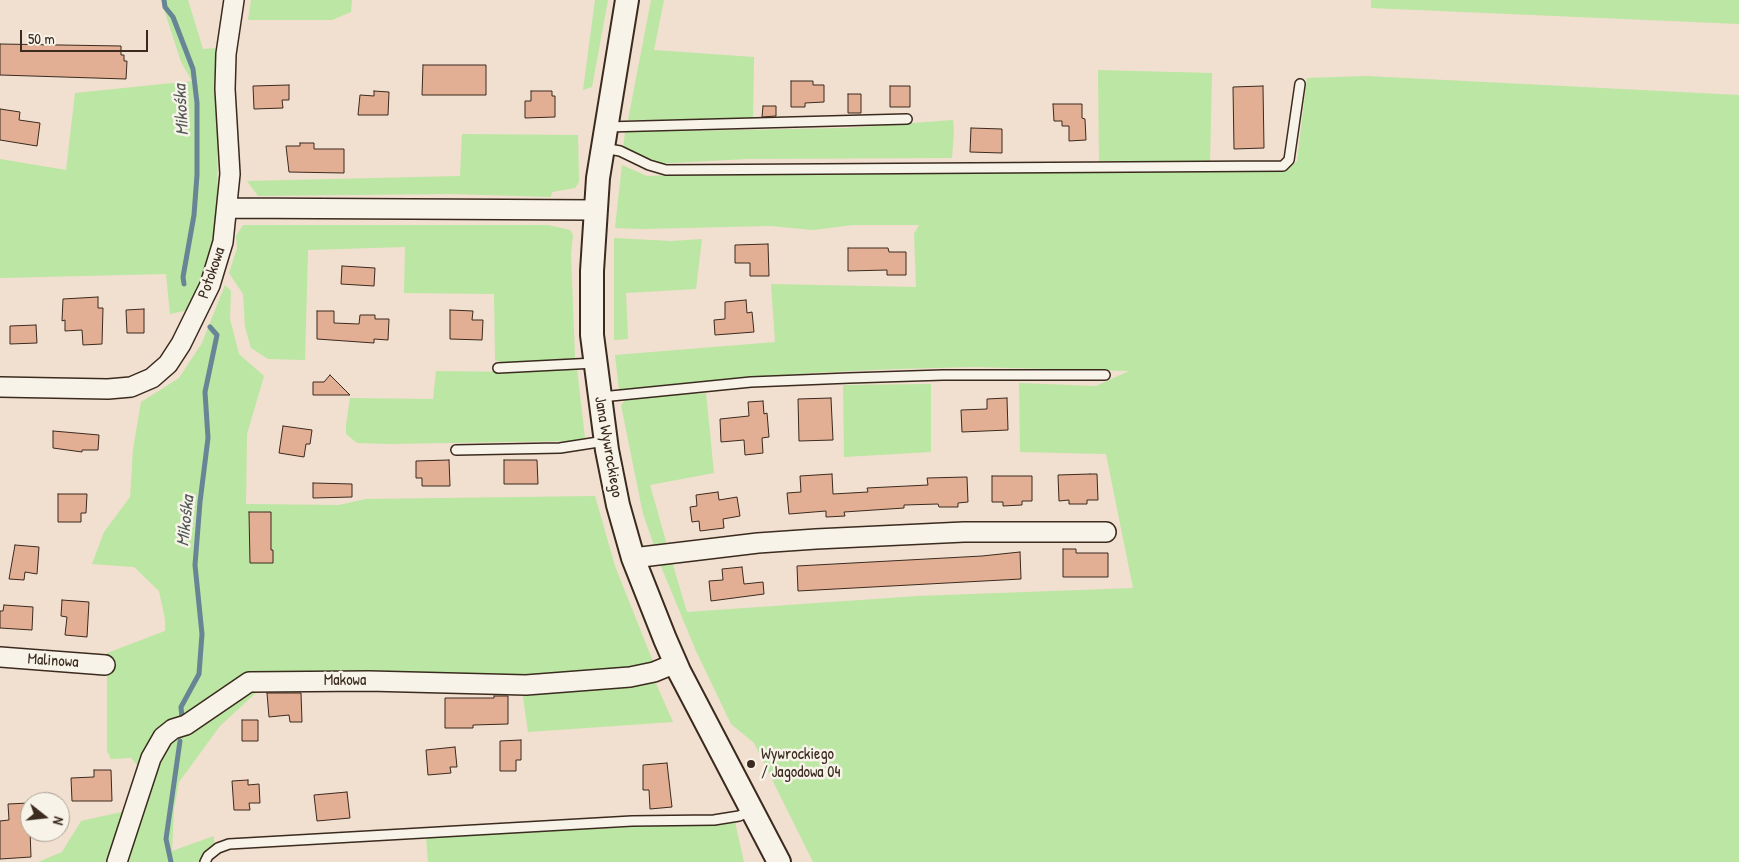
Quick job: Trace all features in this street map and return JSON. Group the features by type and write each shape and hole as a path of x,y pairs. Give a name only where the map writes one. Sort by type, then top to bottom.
{"street":[{"name":"Potokowa","path":"0,387 108,389 131,387 152,378 168,364 181,344 210,285 223,242 230,174 225,89 226,54 234,0"},
{"name":"Jana Wywrockiego","path":"627,0 604,137 595,210 592,335 606,441 618,505 633,558 676,663 779,862"},
{"path":"227,208 595,210"},
{"path":"633,558 729,546 816,539 964,532 1106,532"},
{"name":"Malinowa","path":"0,657 105,665"},
{"name":"Makowa","path":"117,862 151,758 163,737 173,729 186,726 249,682 369,681 526,685 630,677 654,672 676,663"}],"lane":[{"path":"604,137 620,151 649,165 666,170 1283,166 1289,160 1300,84"},
{"path":"604,137 907,119"},
{"path":"498,368 595,362"},
{"path":"599,397 640,391 771,381 943,375 1105,375"},
{"path":"456,450 560,448 606,441"},
{"path":"205,862 208,856 218,848 229,844 632,821 714,820 739,816 752,811"}],"green space":[{"path":"161,0 188,0 203,49 218,48 217,224 209,266 188,310 170,314 166,274 0,278 0,159 66,170 75,93 192,81 181,62"},
{"path":"251,0 352,0 351,12 332,20 248,20"},
{"path":"595,0 608,0 592,87 583,90"},
{"path":"651,0 664,0 654,50 754,57 753,119 628,120"},
{"path":"1371,0 1739,0 1739,24 1371,8"},
{"path":"1098,70 1212,73 1210,162 1099,161"},
{"path":"1367,76 1739,95 1739,862 813,862 754,743 731,724 696,651 660,564 672,562 687,612 918,596 1133,588 1106,454 1020,452 1019,383 1096,386 1129,371 973,367 895,369 811,373 619,390 615,355 775,342 771,284 916,287 914,234 919,225 853,225 813,230 771,226 615,228 622,165 647,176 746,172 1285,172 1297,161 1307,78"},
{"path":"953,120 952,158 747,159 655,164 623,149 625,132 846,128"},
{"path":"462,134 578,135 579,182 575,188 552,192 551,197 452,194 258,196 247,181 460,176"},
{"path":"243,225 548,225 570,230 573,235 571,253 575,359 503,363 495,360 494,294 404,293 405,247 308,250 305,360 268,359 251,348 245,327 243,294 229,273 237,248 236,236"},
{"path":"614,238 671,241 702,239 696,289 626,293 628,339 614,340"},
{"path":"225,285 231,291 230,319 239,354 264,376 247,434 246,504 339,505 366,499 595,496 615,566 654,664 615,673 520,680 252,673 218,698 165,725 140,768 131,758 111,759 107,751 107,653 165,631 165,619 159,591 134,567 92,564 104,532 130,497 133,449 141,402 179,378 202,343"},
{"path":"577,369 585,438 570,441 388,444 357,443 346,434 350,398 433,399 436,371 519,372"},
{"path":"931,384 931,452 844,457 843,385"},
{"path":"706,393 714,473 650,485 667,545 654,545 643,514 621,405 627,398"},
{"path":"654,679 673,722 528,732 522,690"},
{"path":"246,688 259,690 220,726 179,782 174,809 172,851 214,836 214,845 198,862 120,862 169,737"},
{"path":"126,811 111,862 38,862 62,852 70,842 81,821"},
{"path":"735,822 744,862 428,862 426,837"}],"building":[{"path":"0,44 121,46 121,55 124,55 124,61 127,61 126,79 0,75"},
{"path":"423,65 486,65 486,95 422,95"},
{"path":"791,81 813,81 813,85 824,85 824,102 805,103 805,107 791,107"},
{"path":"289,85 289,100 282,100 283,108 254,109 253,86"},
{"path":"890,86 910,86 910,107 890,107"},
{"path":"1263,86 1264,148 1234,149 1233,87"},
{"path":"374,91 389,92 388,115 358,115 360,95 374,96"},
{"path":"531,91 552,91 552,96 555,96 555,117 525,118 525,101 531,101"},
{"path":"848,94 861,94 861,113 848,113"},
{"path":"1053,104 1082,104 1082,118 1085,119 1086,140 1069,141 1069,126 1062,126 1062,121 1054,121"},
{"path":"763,106 776,106 776,116 762,117"},
{"path":"0,109 20,112 19,120 40,123 37,146 0,140"},
{"path":"971,128 1002,129 1002,153 970,152"},
{"path":"300,143 314,143 314,149 344,149 344,173 289,172 286,146 300,146"},
{"path":"768,244 769,276 750,276 750,263 735,263 735,245"},
{"path":"848,248 888,248 889,252 906,252 906,275 887,275 887,270 848,271"},
{"path":"342,266 375,268 374,286 341,284"},
{"path":"98,297 98,308 103,308 102,344 83,345 82,330 65,331 65,320 62,321 63,299"},
{"path":"746,300 747,313 752,312 754,332 715,335 714,320 725,319 725,302"},
{"path":"144,309 144,333 127,333 126,310"},
{"path":"450,310 473,311 472,320 483,320 482,340 450,339"},
{"path":"317,311 334,311 334,323 359,324 360,315 375,315 375,319 389,319 388,340 374,339 374,343 317,339"},
{"path":"36,325 37,343 10,344 10,326"},
{"path":"330,375 350,395 313,395 313,382 324,382"},
{"path":"831,398 833,440 799,441 798,399"},
{"path":"1007,398 1008,430 962,432 961,410 987,409 987,399"},
{"path":"763,401 764,414 767,413 769,437 762,438 763,453 745,455 744,440 721,442 720,419 749,416 748,402"},
{"path":"283,426 312,430 310,444 306,444 304,457 279,453"},
{"path":"53,431 99,435 98,450 82,450 82,452 53,448"},
{"path":"449,460 450,486 422,486 422,478 416,478 416,461"},
{"path":"504,460 537,460 538,484 504,484"},
{"path":"832,474 833,494 868,492 867,488 928,485 927,478 967,477 968,502 958,503 958,507 939,507 938,504 904,505 904,508 844,512 845,516 826,517 826,511 789,514 787,493 801,492 800,476"},
{"path":"1097,474 1098,500 1087,500 1087,504 1069,504 1069,500 1059,501 1058,475"},
{"path":"992,476 1032,476 1032,501 1022,501 1022,505 1003,506 1003,502 992,502"},
{"path":"313,483 352,484 352,497 313,498"},
{"path":"718,492 719,500 737,497 740,516 723,519 724,528 700,531 699,521 692,522 690,507 697,506 696,495"},
{"path":"58,494 87,494 86,513 81,513 81,522 58,522"},
{"path":"249,512 271,512 273,563 250,563"},
{"path":"15,545 39,547 37,574 25,572 24,580 9,579"},
{"path":"1063,549 1076,549 1076,553 1108,553 1108,577 1063,577"},
{"path":"1020,552 1021,579 798,591 797,566 982,556"},
{"path":"742,567 744,584 763,582 764,594 711,601 709,581 723,580 722,569"},
{"path":"62,600 89,602 87,637 65,635 67,617 61,616"},
{"path":"4,605 33,607 32,630 0,628 0,611 3,611"},
{"path":"267,693 301,693 302,722 290,722 289,715 269,717"},
{"path":"494,696 508,696 508,724 473,725 473,728 445,728 445,698 494,698"},
{"path":"242,720 258,720 258,741 242,741"},
{"path":"521,740 521,760 516,760 516,771 500,771 500,741"},
{"path":"455,747 457,767 450,767 451,773 428,775 426,750"},
{"path":"667,763 672,807 650,809 649,790 643,790 643,765"},
{"path":"94,770 111,770 112,801 72,801 71,778 94,777"},
{"path":"248,780 248,785 259,784 260,803 249,803 250,810 234,810 232,781"},
{"path":"347,792 350,818 317,821 314,795"},
{"path":"20,803 20,842 30,842 31,857 0,859 0,821 9,820 8,804"}],"waterway":[{"name":"Mikośka","path":"164,0 165,7 173,17 193,69 197,103 197,175 194,215 183,277 184,284"},
{"name":"Mikośka","path":"182,718 181,707 199,674 202,634 195,565 208,438 205,392 217,335 210,327"},
{"name":"Mikośka","path":"171,862 166,839 180,741"}],"place":[{"name":"Wywrockiego / Jagodowa 04","path":"751,764"}]}
